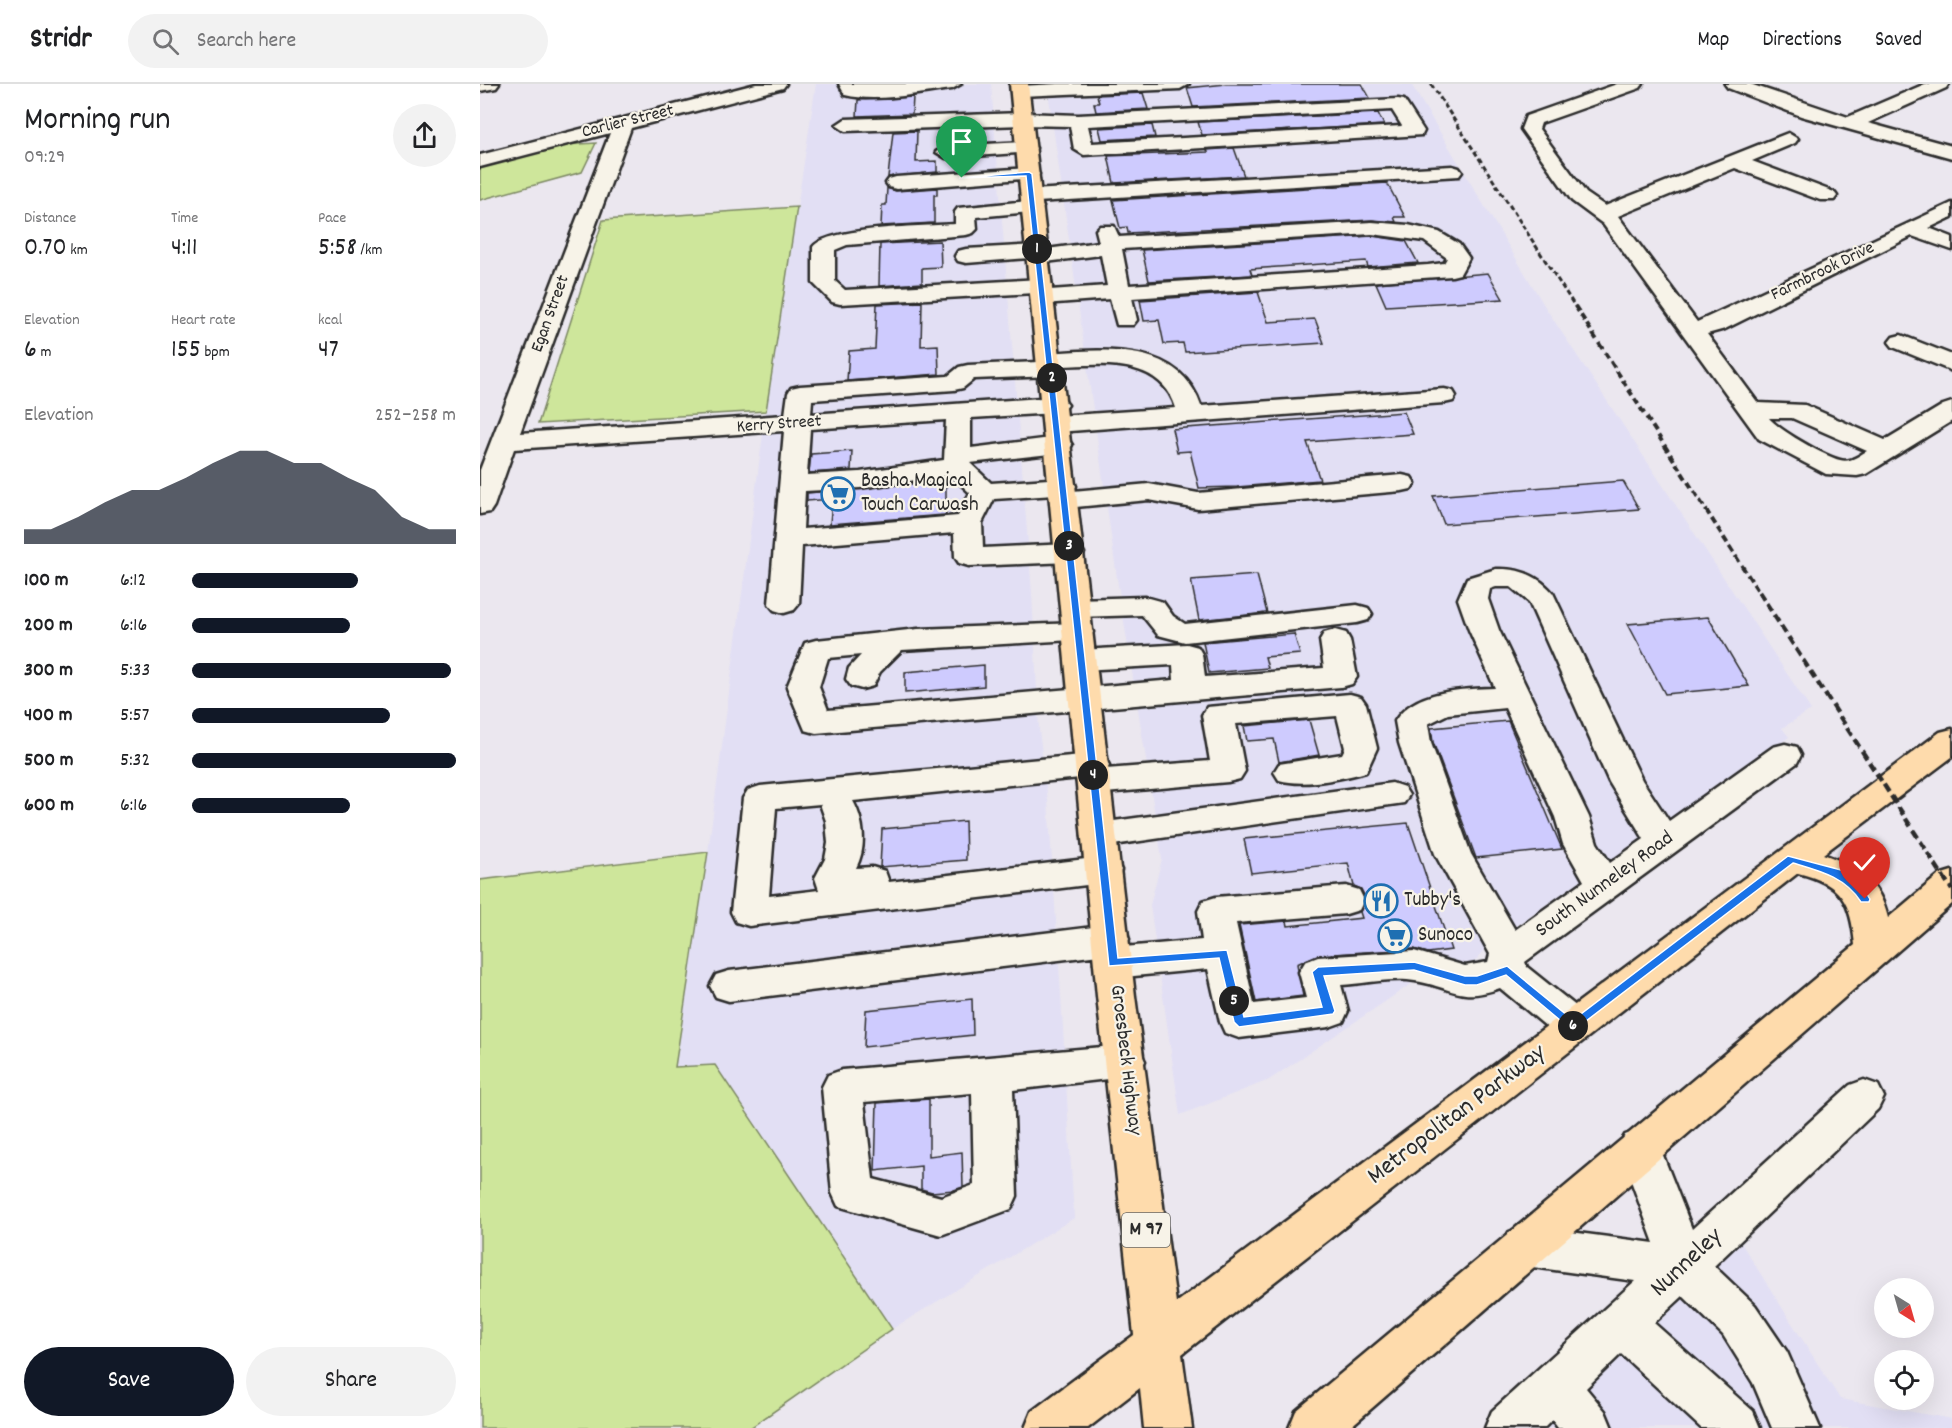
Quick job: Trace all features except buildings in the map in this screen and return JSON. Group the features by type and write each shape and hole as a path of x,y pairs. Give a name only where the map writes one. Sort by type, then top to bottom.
{"main road":[{"name":"Groesbeck Highway","path":"1021,99 1099,835 1168,1428"},
{"name":"Metropolitan Parkway","path":"1049,1428 1792,859 1952,740"},
{"path":"1792,859 1837,873 1858,888 1870,912 1874,950"},
{"path":"1313,1428 1952,884"}],"street":[{"path":"480,86 490,84"},
{"name":"Carlier Street","path":"480,161 777,84"},
{"path":"848,84 851,91 889,91 952,84"},
{"path":"919,106 967,106 1180,84"},
{"path":"1634,84 1542,117 1530,124 1579,197 1604,214 1768,434 1835,468 1857,468 1952,410"},
{"path":"1734,84 1849,124 1952,152"},
{"path":"1849,124 1940,84"},
{"path":"845,125 1021,99 1078,121 1398,104 1415,131 1084,149 1078,121"},
{"path":"1180,116 1188,144"},
{"name":"Egan Street","path":"480,506 623,123"},
{"path":"1604,214 1788,139"},
{"path":"946,152 1030,181"},
{"path":"1735,161 1827,196"},
{"path":"896,183 1452,172"},
{"path":"965,290 966,212 1030,181"},
{"name":"Farmbrook Drive","path":"1693,331 1717,324 1952,209"},
{"path":"966,229 843,239 824,247 824,284 840,297 965,290 1119,292 1428,272 1452,269 1458,258 1452,248 1435,238 1404,230 1372,228 1130,241 1109,238 1085,252 966,256"},
{"path":"1912,229 1952,244"},
{"path":"1109,238 1125,320"},
{"path":"1901,342 1952,364"},
{"path":"792,484 860,480 957,462 1054,397 1160,370 1176,382 1189,402 1191,415"},
{"path":"784,604 800,393 954,383 968,372 1054,397 1191,415 1444,396"},
{"name":"Kerry Street","path":"504,442 959,412 1054,397"},
{"path":"1750,411 1796,410 1886,450"},
{"path":"959,412 957,462 984,492 1149,492 1198,501 1402,483"},
{"path":"984,492 969,524 969,557 1070,553"},
{"path":"788,539 969,524"},
{"path":"1605,885 1580,844 1572,817 1484,630 1473,599 1477,584 1487,579 1509,576 1524,580 1544,599 1626,782 1664,842"},
{"path":"1078,633 1145,606 1153,608 1162,625 1172,631 1185,633 1358,614"},
{"path":"1191,689 1187,654 1078,633 893,642 816,650 803,687 816,722 1085,696 1191,689 1341,676 1335,640"},
{"path":"862,679 865,668 893,642"},
{"path":"1515,697 1438,706 1419,712 1412,722 1415,743 1452,854 1508,962 1573,1026"},
{"path":"1103,870 749,912 760,798 836,795 1093,773 1228,771 1218,715 1350,704 1361,748 1354,764 1291,771"},
{"name":"South Nunneley Road","path":"1223,953 1239,1022 1329,1011 1318,972 1414,966 1465,981 1477,981 1508,962 1605,885 1785,755"},
{"path":"1335,766 1345,801"},
{"path":"836,795 844,814 843,858 833,874 833,883 969,874 980,885"},
{"path":"1099,835 1392,795"},
{"path":"729,986 1112,951 1223,953 1216,910 1346,900"},
{"path":"992,1076 996,1196 941,1216 853,1193 842,1087 992,1076 1048,1072 1125,1061"},
{"name":"Nunneley","path":"1509,1428 1864,1097"},
{"path":"1640,1148 1657,1200 1671,1226 1684,1267 1739,1320 1770,1368 1796,1428"},
{"path":"1525,1246 1571,1249 1633,1261 1684,1267"},
{"path":"1622,1324 1736,1428"},
{"path":"1555,1386 1588,1428"}],"shaded area":[{"path":"816,84 991,84 1032,593 1039,730 1048,801 1061,995 1074,1218 892,1329 715,1065 675,1067 708,852 766,411"},
{"path":"1047,84 1411,84 1547,310 1811,710 1782,728 1789,737 1492,942 1464,973 1455,992 1414,982 1269,1080 1180,1115 1150,905 1162,859 1117,578"},
{"path":"1729,1224 1840,1399 1874,1405 1874,1410 1902,1410 1952,1419 1952,1428 1486,1428"}],"green space":[{"path":"596,143 582,172 480,200 480,167 563,145"},
{"path":"797,207 766,411 538,424 603,220"},
{"path":"708,852 675,1067 715,1065 892,1329 750,1428 480,1428 480,880"}],"railway":[{"path":"1431,84 1576,308"},
{"path":"1575,306 1760,594"},
{"path":"1759,592 1952,890"}],"place":[{"name":"Basha Magical Touch Carwash","path":"838,494"},
{"name":"Tubby's","path":"1381,901"},
{"name":"Sunoco","path":"1395,936"}],"route":[{"path":"962,178 1029,174 1113,963 1223,953 1239,1022 1329,1011 1318,972 1414,966 1465,981 1477,981 1507,970 1573,1026 1792,859 1837,873 1858,888 1865,899"}]}
